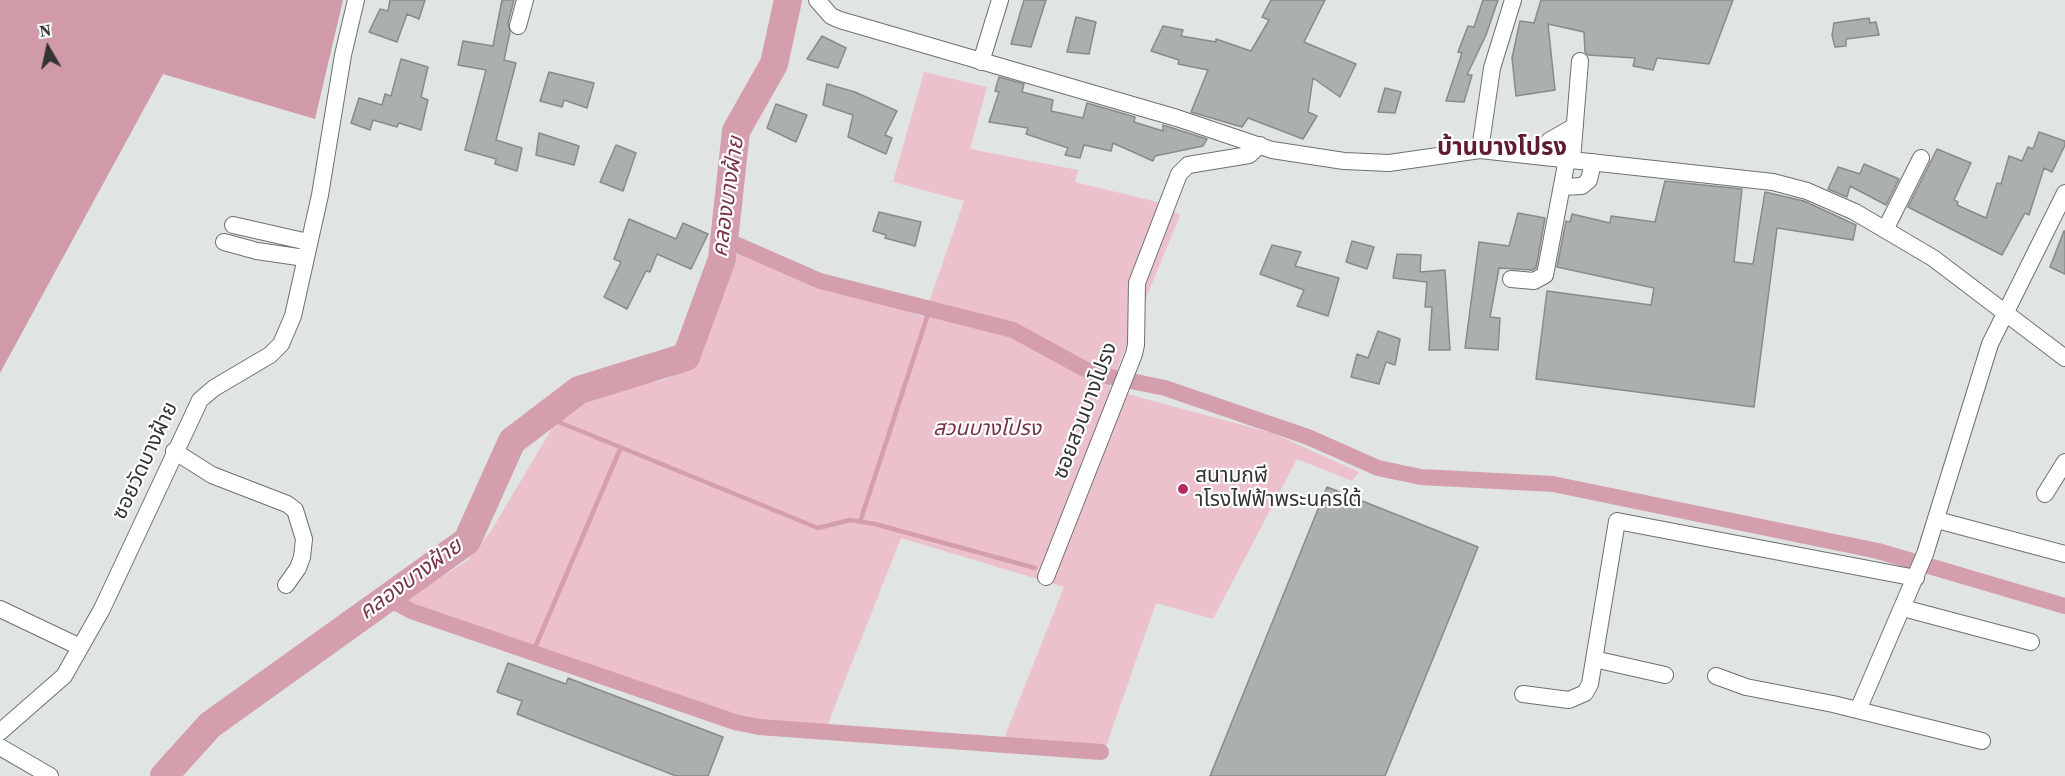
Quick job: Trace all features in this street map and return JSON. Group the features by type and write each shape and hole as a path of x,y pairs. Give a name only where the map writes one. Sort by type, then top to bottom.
{"street":[{"name":"ซอยวัดบางฝ้าย","path":"0,732 64,676 102,609 174,451 200,400 214,388 270,355 281,344 292,316 320,195 343,55 356,0"},
{"path":"518,26 525,0"},
{"path":"817,0 831,16 1177,118 1260,145 1344,161 1389,163 1480,150 1773,182 1807,191 1855,212 1933,258 2065,358"},
{"path":"981,62 1000,0"},
{"path":"1480,150 1492,68 1513,0"},
{"path":"1511,279 1534,281 1545,275 1562,188 1570,160 1580,61"},
{"path":"1544,157 1549,141 1575,126"},
{"name":"ซอยสวนบางโปรง","path":"1046,577 1136,345 1137,283 1179,174 1188,165 1249,156 1260,145"},
{"path":"1885,230 1921,158"},
{"path":"1562,188 1582,186 1588,180 1593,162"},
{"path":"1858,710 1904,608 1937,520 1990,344 2065,193"},
{"path":"233,225 309,242"},
{"path":"224,242 257,251 305,258"},
{"path":"174,451 212,474 287,504 295,510 304,539 302,557 298,568 286,585"},
{"path":"2045,494 2065,462"},
{"path":"1937,520 2065,554"},
{"path":"1523,694 1569,700 1585,693 1590,684 1617,521 1916,578"},
{"path":"1904,608 2031,642"},
{"path":"0,609 80,647"},
{"path":"1594,659 1665,675"},
{"path":"1716,676 1746,687 1858,710 1982,741"},
{"path":"0,747 50,776"}],"green space":[{"name":"สวนบางโปรง","path":"924,72 987,87 970,149 1078,170 1075,182 1157,202 1180,215 1109,389 1272,433 1359,472 1352,481 1297,459 1213,619 1156,603 1102,758 999,751 1064,587 901,538 823,736 735,731 390,609 467,561 491,531 564,408 602,390 662,381 689,368 740,249 924,317 964,201 893,182"}],"shaded area":[{"path":"0,0 343,0 315,119 163,74 0,373"}],"building":[{"path":"390,0 425,0 419,19 407,14 397,42 369,32 380,9 388,11"},
{"path":"502,0 514,0 508,23 510,32 504,60 516,63 496,140 522,148 517,171 495,164 496,159 465,150 486,70 458,65 463,41 493,46"},
{"path":"1024,0 1046,0 1031,47 1011,44"},
{"path":"1271,0 1325,0 1304,42 1356,64 1340,97 1313,78 1308,112 1317,116 1303,139 1248,118 1242,127 1191,112 1208,70 1178,64 1179,60 1151,51 1163,26 1183,30 1181,36 1216,42 1216,39 1251,51 1269,20 1262,17"},
{"path":"1483,0 1498,0 1486,35 1467,75 1472,75 1464,102 1446,101 1462,53 1458,52 1468,26 1474,27"},
{"path":"1541,0 1733,0 1709,64 1657,58 1653,70 1633,66 1635,58 1588,55 1585,52 1584,32 1548,24 1555,90 1516,96 1512,58 1520,21 1534,23"},
{"path":"1076,17 1096,22 1089,54 1067,52"},
{"path":"1869,18 1870,23 1876,22 1879,35 1846,39 1846,46 1835,47 1832,35 1834,23"},
{"path":"822,36 846,48 838,68 807,59"},
{"path":"401,59 428,67 421,97 428,100 421,130 399,123 397,127 373,120 370,130 351,123 359,98 382,105 385,94 391,96"},
{"path":"549,72 594,83 587,108 564,100 562,107 540,101"},
{"path":"999,77 1024,84 1022,92 1053,100 1051,111 1083,118 1087,103 1135,117 1134,122 1163,131 1163,125 1207,139 1203,146 1155,156 1153,161 1113,143 1111,151 1084,145 1080,158 1065,155 1068,148 1026,134 1028,128 989,122 999,92 995,91"},
{"path":"827,84 855,92 897,111 885,135 892,138 886,154 848,137 853,115 823,105"},
{"path":"1385,88 1401,92 1395,113 1378,112"},
{"path":"776,104 807,115 796,142 767,128"},
{"path":"2039,132 2065,141 2065,145 2052,172 2044,168 2029,215 2025,213 2002,255 1908,207 1937,149 1971,163 1954,200 1958,202 1957,205 1986,218 1997,183 2001,184 2009,156 2022,161 2028,147 2033,149"},
{"path":"539,133 579,146 574,165 536,155"},
{"path":"616,145 636,153 623,191 600,182"},
{"path":"1864,164 1899,179 1886,205 1850,186 1847,197 1828,189 1838,167 1860,174"},
{"path":"1665,181 1742,189 1734,262 1753,264 1765,192 1804,201 1856,225 1853,240 1777,228 1754,407 1536,379 1547,291 1651,305 1654,288 1557,267 1566,221 1570,222 1572,214 1610,223 1611,216 1655,222"},
{"path":"879,212 921,222 915,246 885,238 886,235 873,231"},
{"path":"1518,213 1545,218 1536,268 1532,270 1499,268 1490,317 1500,318 1498,350 1465,348 1479,242 1509,246"},
{"path":"629,219 676,239 683,223 708,234 691,269 657,254 650,272 646,271 627,309 604,297 621,262 614,259"},
{"path":"2065,231 2065,274 2050,267"},
{"path":"1352,241 1374,247 1367,269 1346,262"},
{"path":"1272,245 1301,252 1295,266 1339,278 1328,316 1297,306 1304,290 1260,274"},
{"path":"1397,254 1421,255 1420,272 1445,270 1450,350 1429,350 1432,307 1425,307 1427,282 1393,278"},
{"path":"1378,331 1400,339 1395,365 1386,362 1379,384 1351,377 1357,354 1368,358"},
{"path":"1327,487 1478,547 1456,602 1385,776 1210,776"},
{"path":"508,663 566,684 568,678 723,737 708,776 676,776 517,714 522,701 497,692"}],"waterway":[{"name":"คลองบางฝ้าย","path":"164,776 210,725 467,541 512,441 579,390 686,357 722,259 736,131 774,64 788,0"},
{"path":"724,239 820,281 1013,330 1092,373 1165,388 1308,437 1378,468 1421,477 1553,484 1878,551 2065,606"},
{"path":"860,522 930,308"},
{"path":"544,416 818,528 850,520 875,524 1035,568"},
{"path":"533,652 621,447"},
{"path":"386,597 411,611 735,722 759,727 1101,752"}],"place":[{"name":"สนามกฬี าโรงไฟฟ้าพระนครใต้","path":"1183,489"}],"district":[{"name":"บ้านบางโปรง","path":"1502,149"}]}
